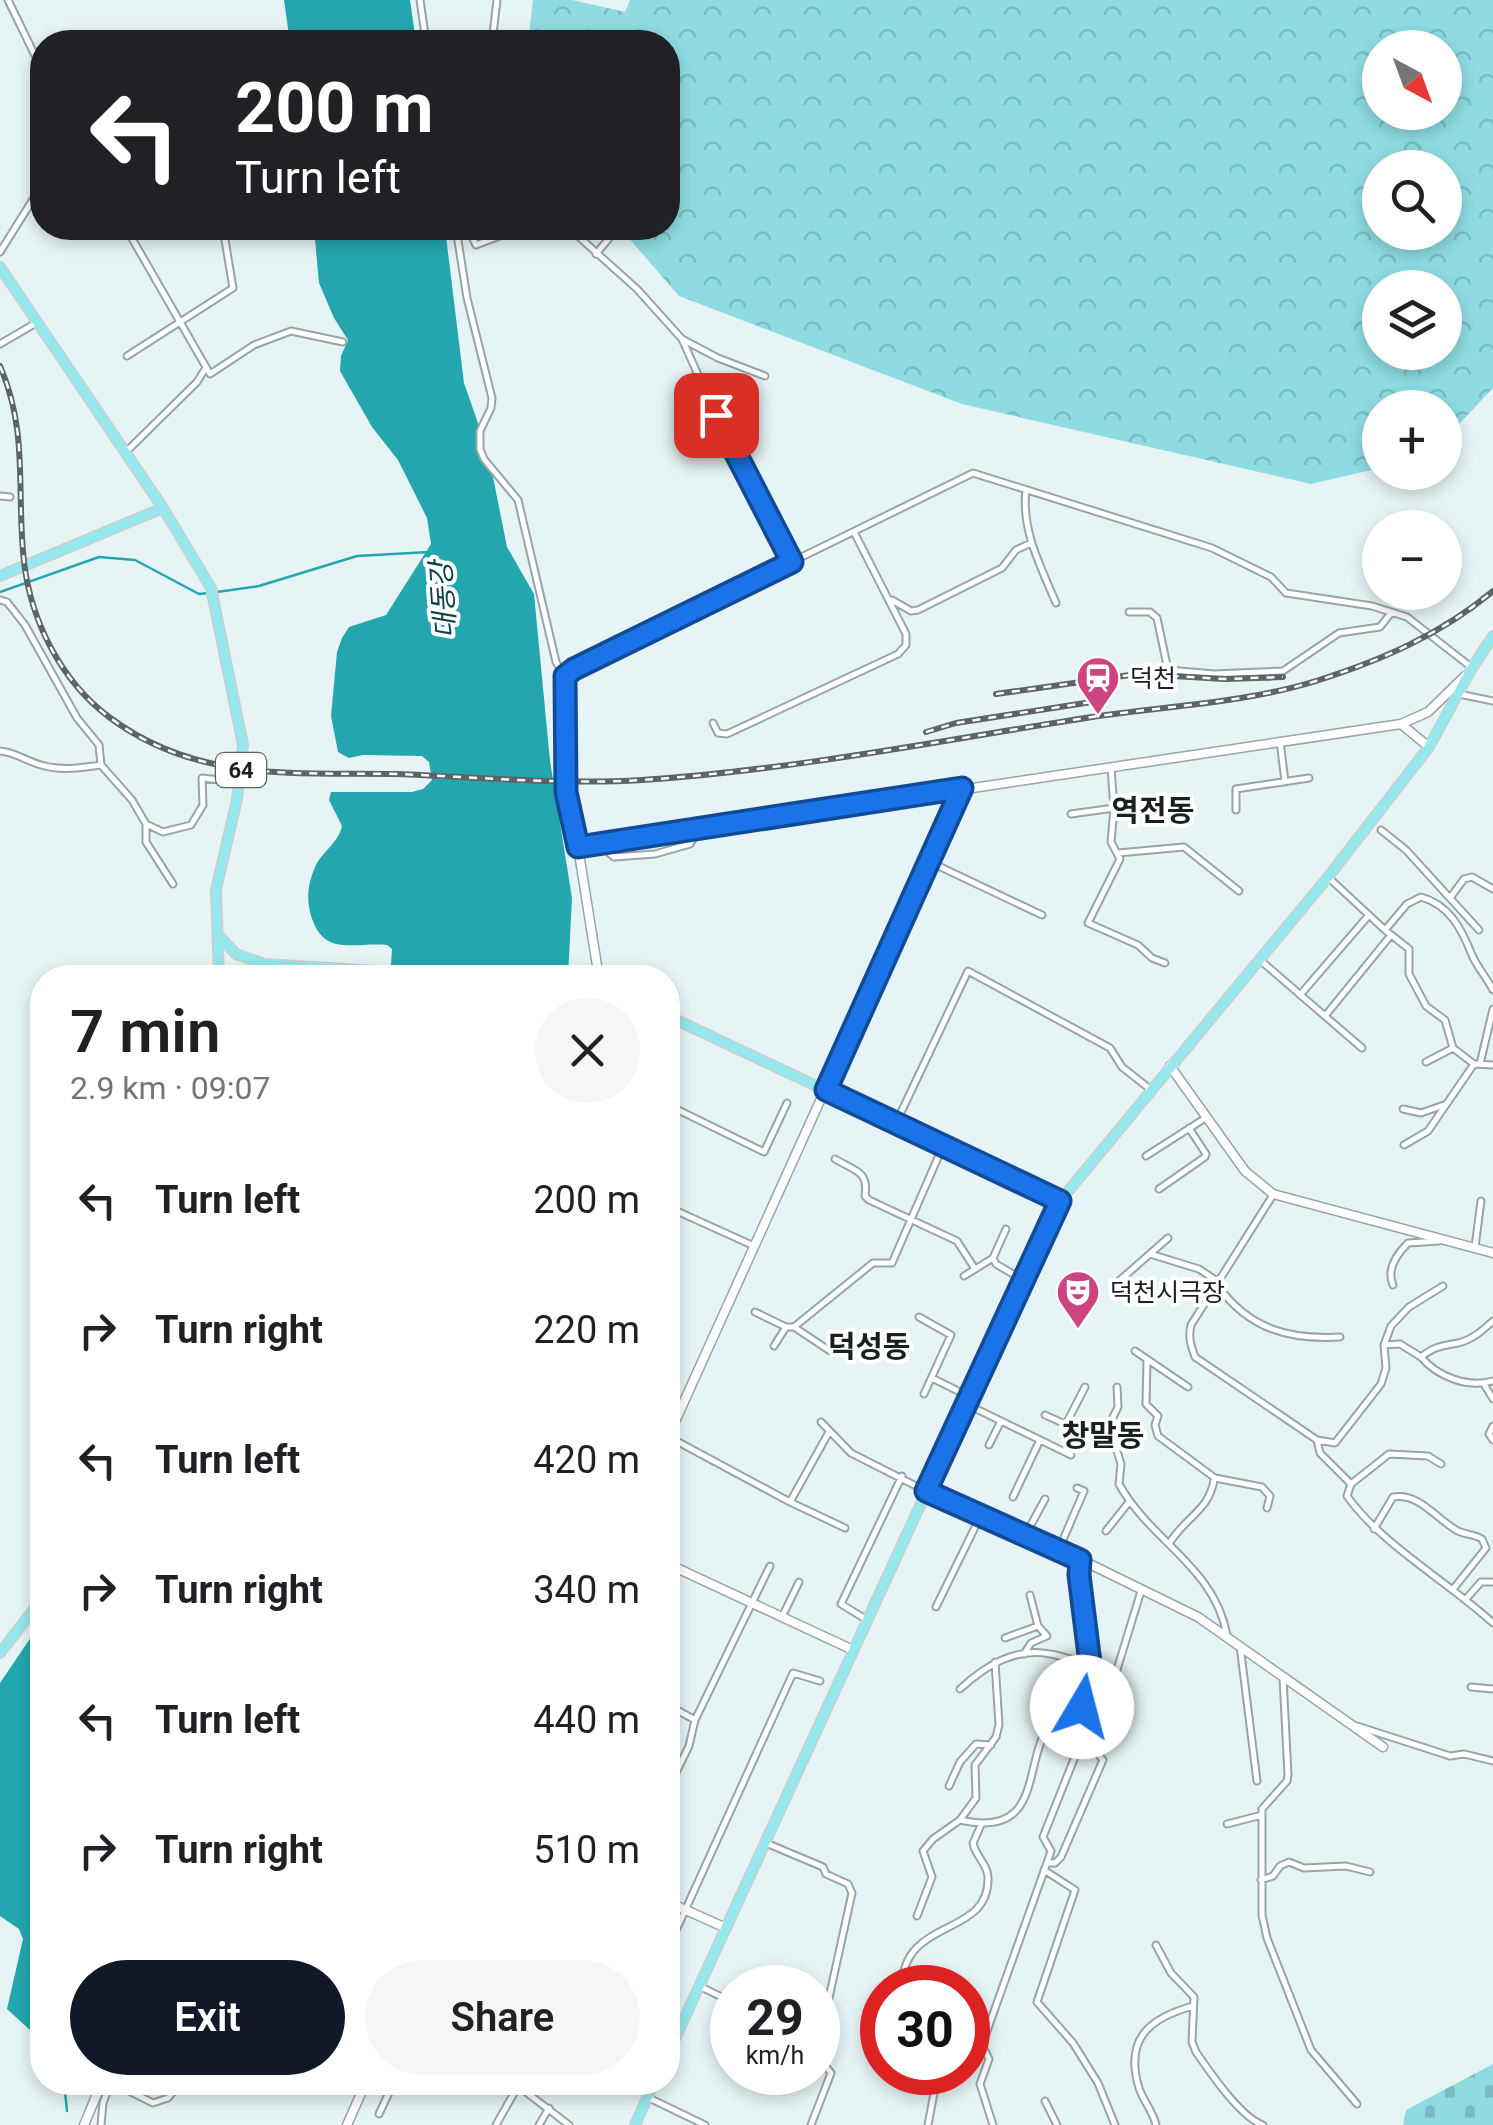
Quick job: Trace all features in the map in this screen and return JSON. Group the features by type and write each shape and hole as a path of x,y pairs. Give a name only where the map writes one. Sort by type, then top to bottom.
{"main road":[{"path":"0,267 163,508 0,576"},
{"name":"64","path":"163,508 211,588 243,745 216,890 219,965"},
{"path":"680,2028 1060,1201 1328,878 1430,748 1493,636"},
{"path":"596,965 578,847 1401,724 1428,712 1472,668"},
{"path":"1401,724 1430,748"},
{"path":"680,1410 962,788"},
{"path":"218,934 222,943 236,954 280,965"},
{"path":"680,1022 1060,1201"},
{"path":"1170,1066 1245,1171 1273,1194 1493,1254"},
{"path":"926,1491 1058,1548 1198,1617 1383,1747"},
{"path":"680,1570 853,1650"},
{"path":"0,1653 30,1615"},
{"path":"680,1908 726,1928"},
{"path":"84,2125 97,2095"},
{"path":"347,2125 360,2095"},
{"path":"634,2125 648,2097"}],"street":[{"path":"8,0 30,45"},
{"path":"420,0 424,30"},
{"path":"493,30 497,0"},
{"path":"0,252 30,205"},
{"path":"133,240 210,374 254,345 291,331 343,342"},
{"path":"127,356 233,288 226,240"},
{"path":"458,240 467,298 492,398 480,430 480,449 518,500 556,662 565,676 566,792 578,847"},
{"path":"581,240 637,289 682,339 716,415 792,562"},
{"path":"596,254 608,240"},
{"path":"0,344 39,322"},
{"path":"682,339 765,376"},
{"path":"125,454 197,382 204,368"},
{"path":"565,676 973,473 1210,548 1271,577 1286,593 1394,613 1418,624 1472,668"},
{"path":"1026,490 1024,504 1031,543 1056,603"},
{"path":"0,496 10,497"},
{"path":"713,723 718,734 727,734 898,654 908,638 854,532"},
{"path":"889,598 911,611 918,610 1002,568 1016,550 1031,543"},
{"path":"0,600 7,602 25,625 67,702 98,745 101,765 132,800 146,824 146,842 174,884"},
{"path":"1128,612 1150,612 1157,618 1168,670 1214,674 1282,671 1338,633 1380,627 1394,613"},
{"path":"1459,694 1493,700"},
{"path":"1280,741 1285,782"},
{"path":"0,751 46,767 76,769 101,765"},
{"path":"1110,765 1112,842 1120,859 1088,923 1138,945 1152,958 1165,963"},
{"path":"146,824 163,832 191,825 202,805 202,778 239,782"},
{"path":"1236,810 1236,788 1309,778"},
{"path":"1071,814 1114,808"},
{"path":"599,844 614,857 655,854 690,844 700,828"},
{"path":"1381,830 1406,850 1479,930"},
{"path":"1118,854 1184,847 1239,891"},
{"path":"930,862 1042,915"},
{"path":"1450,898 1464,879 1472,877 1493,889"},
{"path":"1328,878 1409,949 1409,974 1426,1006 1445,1020 1453,1048 1477,1064 1493,1065"},
{"path":"1324,1016 1411,900 1421,897 1437,903 1463,931 1493,990"},
{"path":"1300,995 1368,915"},
{"path":"1260,960 1362,1048"},
{"path":"896,1124 968,971 1110,1048 1122,1068 1150,1089"},
{"path":"1403,1110 1421,1113 1455,1095 1477,1064 1493,1009"},
{"path":"1426,1062 1453,1048"},
{"path":"680,1111 764,1152 787,1102"},
{"path":"1404,1145 1428,1131 1444,1104"},
{"path":"1146,1156 1207,1118"},
{"path":"1158,1189 1205,1158 1189,1128"},
{"path":"774,1346 790,1327 873,1263 892,1263 943,1146"},
{"path":"835,1159 864,1176 869,1200 957,1241 975,1269"},
{"path":"1273,1194 1191,1325 1188,1336 1195,1358 1317,1440 1335,1443 1382,1384 1386,1368 1384,1345 1397,1317 1443,1286"},
{"path":"1474,1250 1482,1201"},
{"path":"680,1212 754,1246"},
{"path":"964,1276 993,1258 1006,1229"},
{"path":"1118,1280 1168,1238"},
{"path":"1394,1285 1392,1267 1408,1243 1439,1241"},
{"path":"1150,1254 1199,1270 1219,1285 1236,1310 1292,1337 1340,1337"},
{"path":"993,1258 996,1264 1023,1280"},
{"path":"755,1312 790,1327 830,1352"},
{"path":"920,1317 951,1335 924,1394"},
{"path":"1421,1357 1440,1344 1473,1337 1493,1321"},
{"path":"1384,1345 1400,1344 1437,1371 1464,1382 1493,1381"},
{"path":"1135,1351 1188,1387"},
{"path":"1147,1360 1146,1404 1158,1416 1158,1436 1215,1478 1262,1488 1270,1496 1266,1508"},
{"path":"932,1377 1002,1421 1071,1455"},
{"path":"1484,1384 1493,1399"},
{"path":"1066,1425 1085,1387"},
{"path":"1117,1387 1118,1406 1109,1426 1120,1464 1119,1484 1129,1502 1215,1597 1227,1635"},
{"path":"1046,1414 1076,1430 1082,1439"},
{"path":"989,1445 1002,1421"},
{"path":"822,1422 851,1454 926,1491"},
{"path":"1493,1426 1489,1434 1493,1440"},
{"path":"790,1502 829,1432"},
{"path":"1013,1497 1040,1440"},
{"path":"1317,1440 1320,1453 1352,1484"},
{"path":"680,1443 845,1528"},
{"path":"1441,1464 1428,1456 1388,1454 1352,1484 1347,1496 1374,1529 1454,1588 1493,1623"},
{"path":"866,1620 841,1604 902,1476"},
{"path":"1168,1544 1180,1526 1207,1504 1215,1478"},
{"path":"1058,1548 1084,1492 1077,1488"},
{"path":"1374,1529 1393,1498 1400,1496 1420,1504 1459,1532 1482,1538 1486,1548 1454,1588"},
{"path":"1026,1534 1045,1499"},
{"path":"1106,1531 1129,1502"},
{"path":"936,1607 981,1514"},
{"path":"990,2022 1051,1851 1043,1837 1076,1754 1090,1663 1080,1560"},
{"path":"680,1763 695,1720 770,1566"},
{"path":"782,1617 799,1582"},
{"path":"1466,1598 1482,1582 1493,1582"},
{"path":"1045,1867 1061,1858 1102,1760 1093,1748 1141,1591"},
{"path":"1024,1654 1025,1648 1047,1636 1038,1626 1030,1595"},
{"path":"1005,1638 1038,1626"},
{"path":"1240,1646 1257,1780"},
{"path":"960,1689 995,1662 1024,1654 1043,1652 1090,1663"},
{"path":"918,1916 932,1877 923,1851 932,1839 960,1820 976,1798 974,1766 992,1745 998,1725 995,1662"},
{"path":"680,1920 793,1673 820,1681"},
{"path":"1283,1677 1287,1781 1264,1804 1262,1915 1294,2013 1311,2050 1356,2104"},
{"path":"1471,1687 1493,1688"},
{"path":"960,1820 981,1825 1013,1814 1030,1791 1043,1731 1058,1716 1082,1707"},
{"path":"680,1712 695,1720"},
{"path":"1345,1721 1389,1739 1450,1756 1464,1754 1493,1761"},
{"path":"949,1786 967,1752 976,1744 992,1745"},
{"path":"1226,1824 1262,1815"},
{"path":"906,1965 916,1945 968,1918 984,1894 988,1878 972,1843 981,1825"},
{"path":"765,1843 822,1867 826,1874 850,1887 851,1902 837,1965"},
{"path":"1261,1880 1273,1876 1289,1862 1304,1868 1346,1866 1370,1872"},
{"path":"1045,1867 1075,1890 1037,2002 1073,2043 1098,2083 1116,2125"},
{"path":"1156,1945 1171,1972 1190,1990 1195,2006 1192,2042 1196,2052 1236,2103 1254,2122 1264,2125"},
{"path":"699,1986 710,1991"},
{"path":"1156,2125 1138,2083 1140,2037 1158,2018 1195,2006"},
{"path":"102,2125 106,2095"},
{"path":"137,2095 153,2103 170,2095"},
{"path":"380,2114 388,2095"},
{"path":"496,2125 513,2095"},
{"path":"531,2095 569,2125"},
{"path":"810,2125 822,2095"},
{"path":"928,2125 934,2095"},
{"path":"983,2095 993,2125"},
{"path":"648,2097 705,2125"},
{"path":"1045,2101 1057,2125"},
{"path":"540,2125 549,2108"}],"green space":[{"path":"533,0 572,0 625,12 630,0 1493,0 1493,388 1462,421 1462,390 1362,390 1362,472 1311,484 962,404 679,296 630,240 680,240 680,30 529,30"},
{"path":"1493,2064 1493,2125 1403,2125 1406,2110"}],"water":[{"path":"284,0 410,0 414,30 288,30"},
{"name":"대동강","path":"315,240 446,240 464,383 479,426 476,447 493,477 507,547 534,594 550,761 572,898 569,965 391,965 392,949 387,945 340,945 330,942 315,927 310,912 310,882 319,860 342,826 329,800 331,792 412,792 423,789 432,780 429,762 422,756 349,758 338,752 331,716 342,638 349,627 386,615 431,544 427,518 398,460 372,427 340,371 348,340 319,283"},
{"path":"30,1639 30,2030 7,2009 23,1939 19,1929 0,1916 0,1683"}],"waterway":[{"name":"대동강","path":"217,592 259,586 357,556 429,552"},
{"path":"0,592 99,557 135,560 199,594 209,593"},
{"path":"65,2095 67,2111"}],"railway":[{"path":"0,366 15,415 28,584 41,627 63,668 92,702 142,738 212,764 247,770 612,781 812,762 1289,688 1340,673 1409,645 1452,621 1493,591"},
{"path":"996,694 1137,674 1225,679 1283,677"},
{"path":"926,732 956,723 1098,701"}],"place":[{"name":"덕천","path":"1098,716"},
{"name":"덕천시극장","path":"1078,1330"}],"district":[{"name":"역전동","path":"1153,811"},
{"name":"덕성동","path":"869,1347"},
{"name":"창말동","path":"1103,1436"}],"route":[{"path":"716,415 792,562 565,676 566,792 578,847 962,788 826,1090 1060,1201 926,1491 1080,1560 1090,1663 1082,1707"}]}
